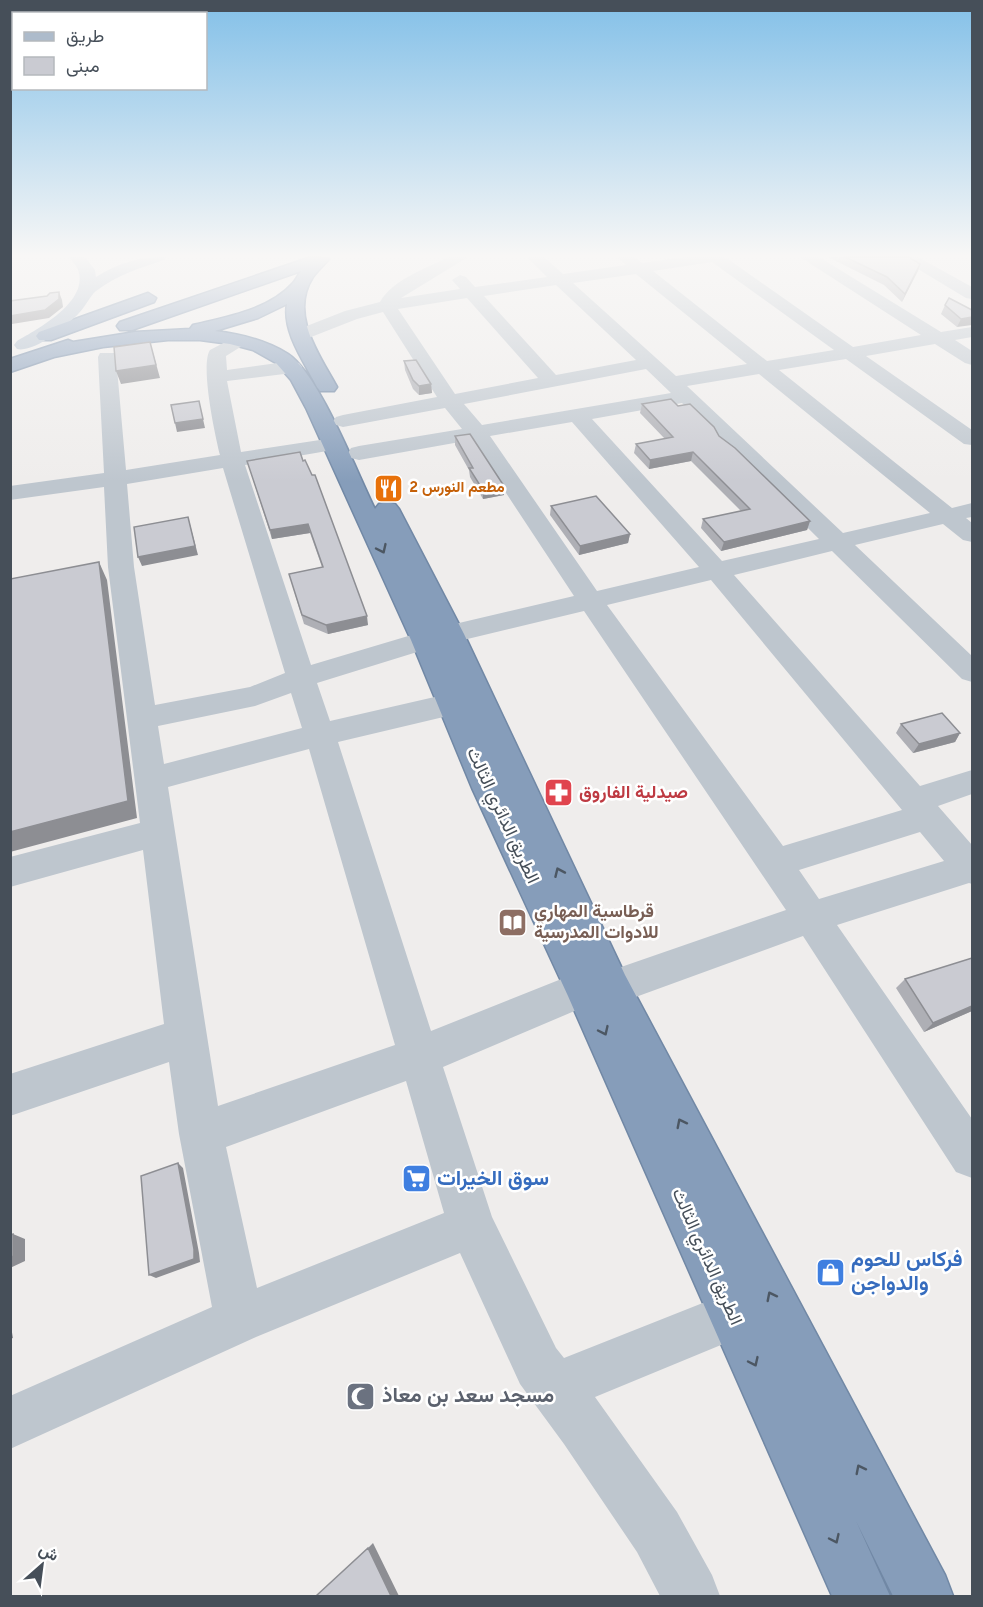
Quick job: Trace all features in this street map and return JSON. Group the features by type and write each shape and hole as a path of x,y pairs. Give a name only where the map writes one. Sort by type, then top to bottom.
{"highway":[{"path":"10,366 27,349 68,332"},
{"path":"27,349 85,332"},
{"path":"27,349 181,332"},
{"name":"الطريق الدائري الثالث","path":"282,332 279,338 345,439 438,637 598,988 733,1316 861,1596"},
{"path":"165,334 279,338"},
{"name":"الطريق الدائري الثالث","path":"438,637 452,704 474,758 924,1596"}],"main road":[{"path":"27,349 48,332"}],"street":[{"path":"298,332 217,354 216,377 232,460 320,735 471,1225 537,1366 583,1425 657,1532 691,1596"},
{"path":"405,332 450,401 477,433 591,602 775,863 972,1156"},
{"path":"507,332 551,381"},
{"path":"616,332 972,672"},
{"path":"717,332 762,368 961,513 972,535"},
{"path":"822,332 972,439"},
{"path":"928,332 972,359"},
{"path":"10,493 232,460 345,439 477,433 577,415 762,368 972,332"},
{"path":"216,377 279,338"},
{"path":"107,357 113,479 110,570 143,718 201,1134 239,1320"},
{"path":"345,439 450,401 650,363"},
{"path":"201,1134 420,1056 598,988 811,917 972,868 718,572 577,415"},
{"path":"143,718 255,696 300,678 438,637 961,513"},
{"path":"152,779 320,735 452,704"},
{"path":"775,863 921,808 972,782"},
{"path":"10,872 159,832"},
{"path":"10,1095 186,1037"},
{"path":"10,1423 239,1320 471,1225"},
{"path":"554,1388 733,1316"}],"building":[{"path":"150,342 156,365 116,371 114,347"},
{"path":"416,360 431,384 419,386 413,380 404,361"},
{"path":"671,399 678,406 690,404 714,427 719,436 735,448 810,521 724,542 703,519 750,509 693,452 650,460 636,444 673,437 642,404"},
{"path":"199,401 203,419 175,423 171,405"},
{"path":"470,434 504,486 483,490 469,468 473,468 455,436"},
{"path":"300,452 312,475 315,475 367,616 326,625 302,615 289,574 323,567 308,524 270,530 247,461"},
{"path":"596,496 630,534 580,546 551,506"},
{"path":"188,517 195,546 138,557 134,527"},
{"path":"99,562 128,801 10,832 10,579"},
{"path":"942,713 960,733 919,744 901,724"},
{"path":"972,958 972,1006 933,1023 905,979"},
{"path":"178,1163 194,1259 149,1275 141,1176"},
{"path":"13,1234 13,1256 10,1258 10,1235"},
{"path":"368,1548 391,1596 316,1596"}],"place":[{"name":"مطعم النورس 2","path":"388,488"},
{"name":"صيدلية الفاروق","path":"558,793"},
{"name":"قرطاسية المهاري للادوات المدرسية","path":"513,922"},
{"name":"سوق الخيرات","path":"416,1179"},
{"name":"فركاس للحوم والدواجن","path":"830,1272"},
{"name":"مسجد سعد بن معاذ","path":"361,1396"}]}
